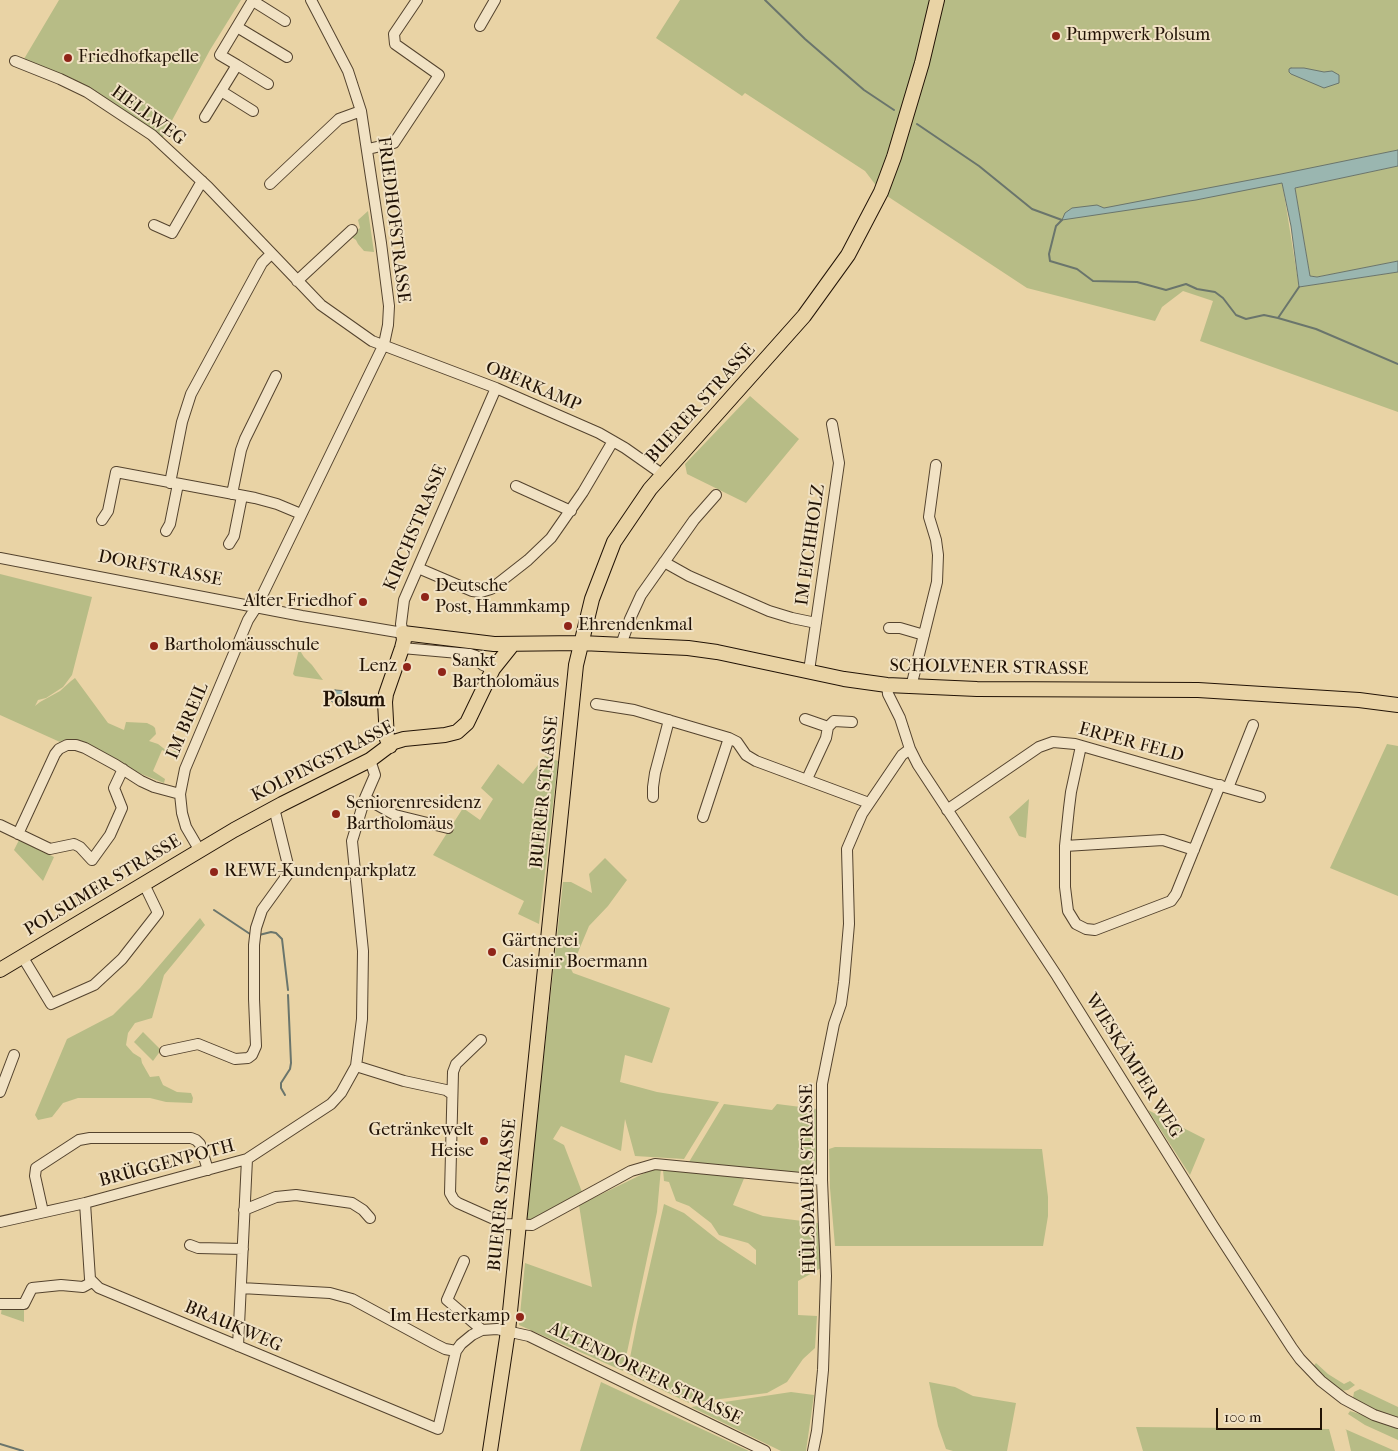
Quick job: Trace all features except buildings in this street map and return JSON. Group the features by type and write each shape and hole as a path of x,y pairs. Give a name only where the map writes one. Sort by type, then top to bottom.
{"main road":[{"name":"BUERER STRASSE","path":"490,1451 508,1331 576,665 592,599 614,542 639,504 662,474 804,316 848,255 880,192 894,157 922,63 937,0"},
{"name":"DORFSTRASSE","path":"403,633 494,644 581,643"},
{"name":"KIRCHSTRASSE","path":"390,746 387,739 386,694 402,648 403,633"},
{"name":"SCHOLVENER STRASSE","path":"581,643 688,648 717,652 844,679 887,685 986,689 1198,690 1398,705"},
{"name":"KOLPINGSTRASSE","path":"200,851 274,808 370,760 394,742 404,739 451,734 460,729 470,719 493,669 513,644"},
{"name":"POLSUMER STRASSE","path":"0,970 200,851"}],"street":[{"path":"268,84 220,55 253,0 285,21"},
{"path":"368,149 394,143 439,75 395,44 394,34 417,0"},
{"path":"480,26 495,0"},
{"name":"FRIEDHOFSTRASSE","path":"256,606 384,344 388,326 389,306 368,149 361,111 348,72 314,1"},
{"path":"237,27 287,57"},
{"name":"HELLWEG","path":"15,61 87,92 152,135 202,181 321,305 372,341 384,344"},
{"path":"205,117 237,65"},
{"path":"221,91 254,110"},
{"path":"270,184 339,119 361,111"},
{"path":"154,225 172,233 202,181"},
{"path":"297,281 352,230"},
{"path":"166,531 170,524 182,422 191,394 262,263 271,254"},
{"name":"OBERKAMP","path":"384,344 496,388 565,418 613,441 662,474"},
{"path":"229,544 234,536 241,450 276,376"},
{"name":"KIRCHSTRASSE","path":"403,633 401,624 404,600 496,388"},
{"name":"IM EICHHOLZ","path":"809,671 839,462 832,424"},
{"path":"418,568 472,591 481,592 491,589 540,550 551,538 571,511 613,441"},
{"path":"910,686 938,572 936,540 929,517 936,465"},
{"path":"102,520 108,512 116,472 277,504 301,514"},
{"path":"516,486 571,511"},
{"path":"621,645 641,595 694,520 716,495"},
{"name":"DORFSTRASSE","path":"0,558 403,633"},
{"path":"664,562 689,576 769,611 816,623"},
{"name":"IM BREIL","path":"200,851 186,827 182,813 180,794 183,776 187,762 248,620 256,606"},
{"path":"889,628 900,628 924,635"},
{"path":"402,648 470,654 476,656 483,665 493,669"},
{"name":"WIESKÄMPER WEG","path":"887,685 888,694 900,718 910,749 918,765 1057,976 1213,1226 1300,1360 1321,1381 1344,1399 1374,1415 1398,1423"},
{"path":"596,704 625,708 729,738 737,742 746,754 756,761 869,803"},
{"path":"805,719 828,727"},
{"path":"653,797 652,787 669,720"},
{"path":"806,779 826,738 828,727 834,721 852,722"},
{"path":"1081,746 1071,792 1065,846 1065,887 1068,911 1076,924 1086,929 1095,930 1172,900 1253,725"},
{"path":"703,816 729,738"},
{"name":"ERPER FELD","path":"947,810 1039,747 1053,742 1064,742 1081,746 1260,797"},
{"path":"18,834 53,759 59,749 67,745 76,744 140,781 180,794"},
{"name":"HÜLSDAUER STRASSE","path":"813,1451 817,1431 823,1370 825,1316 826,1245 822,1180 822,1084 834,1024 841,1004 849,924 847,849 851,837 869,803 902,755 910,749"},
{"name":"BRÜGGENPOTH","path":"0,1222 86,1203 247,1160 331,1104 341,1093 356,1066 363,1017 364,951 352,841 365,798 375,774 370,760"},
{"path":"0,825 50,849 74,844 80,847 92,860 110,835 122,808 114,788 122,769"},
{"path":"365,798 395,815 448,828"},
{"path":"164,1051 198,1044 235,1059 248,1058 252,1055 256,1046 254,995 256,928 262,910 288,874 289,869 274,808"},
{"path":"1065,846 1162,840 1194,850"},
{"path":"22,956 51,1004 94,985 122,958 158,913 144,884"},
{"path":"481,1040 456,1064 453,1072 450,1194 458,1203 505,1224 537,1223 631,1171 655,1164 822,1180"},
{"path":"0,1092 14,1055"},
{"path":"356,1066 404,1081 446,1090 452,1094"},
{"path":"43,1212 35,1176 36,1168 80,1140 90,1138 191,1138 200,1144 208,1170"},
{"path":"238,1346 247,1160"},
{"path":"244,1210 276,1197 296,1195 352,1203 363,1210 370,1218"},
{"path":"0,1304 24,1304 32,1288 48,1285 83,1287 92,1282 86,1203"},
{"path":"190,1245 198,1248 242,1249"},
{"path":"464,1261 447,1300 482,1330"},
{"name":"BRAUKWEG","path":"92,1282 99,1288 438,1429 456,1351"},
{"path":"241,1288 330,1293 352,1299 434,1344 456,1351 472,1335 482,1330 497,1329 508,1331"},
{"name":"ALTENDORFER STRASSE","path":"508,1331 529,1336 765,1451"}],"green space":[{"path":"59,0 241,0 210,50 162,139 24,59"},
{"path":"680,0 1398,0 1398,150 1281,175 1299,287 1398,272 1398,412 1200,341 1213,301 1183,291 1162,307 1155,321 1027,288 881,192 865,171 745,93 742,96 656,38"},
{"path":"1398,166 1398,261 1317,277 1310,276 1295,188"},
{"path":"368,211 374,252 364,251 356,240 350,236 360,228 358,220"},
{"path":"750,396 799,439 746,503 687,474 685,464"},
{"path":"0,574 92,597 72,675 63,687 46,698 38,700 35,706 60,691 75,678 108,723 124,730 126,722 147,723 155,728 156,734 149,741 158,744 167,751 176,751 178,757 162,750 153,771 165,779 164,783 136,772 86,743 67,739 60,742 0,715"},
{"path":"299,649 323,680 295,676 293,674"},
{"path":"1387,744 1398,746 1398,896 1330,868"},
{"path":"545,756 558,761 539,924 518,914 524,901 433,855 463,808 480,820 493,799 481,788 498,764 523,784"},
{"path":"1029,799 1026,838 1019,836 1009,817"},
{"path":"19,840 54,857 43,881 14,850"},
{"path":"605,858 627,880 608,906 589,926 571,969 573,973 670,1008 652,1063 625,1055 620,1082 657,1092 719,1102 684,1159 635,1156 625,1119 621,1151 561,1126 553,1139 564,1145 582,1192 531,1221 526,1217 563,882 571,882 592,893 589,874"},
{"path":"200,918 205,925 164,975 152,1018 135,1023 128,1033 126,1045 141,1058 150,1077 159,1076 163,1085 177,1092 191,1093 192,1103 166,1102 150,1098 78,1098 63,1103 52,1117 38,1120 35,1115 67,1039 113,1015 140,988"},
{"path":"143,1032 161,1050 153,1061 134,1042"},
{"path":"724,1104 772,1110 777,1104 817,1109 816,1169 812,1174 689,1162"},
{"path":"1148,1110 1205,1139 1190,1175"},
{"path":"835,1147 1042,1149 1048,1197 1048,1216 1043,1246 835,1246 829,1149"},
{"path":"661,1168 657,1212 623,1371 519,1325 525,1263 592,1287 579,1205 653,1169"},
{"path":"663,1170 745,1176 733,1205 763,1216 818,1223 821,1268 798,1281 798,1315 817,1316 815,1348 803,1359 787,1382 767,1393 689,1403 627,1373 664,1204 684,1213 718,1240 756,1265 756,1250 748,1243 719,1235 711,1223 689,1206 676,1201 669,1182 664,1181"},
{"path":"2,1307 24,1308 24,1322 1,1314"},
{"path":"1316,1363 1328,1374 1344,1384 1350,1381 1355,1385 1348,1390 1339,1391 1312,1368"},
{"path":"601,1382 749,1451 580,1451"},
{"path":"929,1382 955,1387 973,1396 1016,1403 1007,1451 953,1451 946,1449 938,1426"},
{"path":"1360,1389 1398,1407 1398,1419 1383,1415 1353,1398 1354,1392"},
{"path":"791,1392 814,1395 806,1451 781,1451 691,1407"},
{"path":"1350,1411 1398,1426 1398,1440 1365,1425 1348,1414"},
{"path":"1136,1427 1329,1429 1335,1451 1143,1451"},
{"path":"1346,1429 1395,1451 1351,1451"}],"water":[{"path":"1304,68 1324,72 1332,71 1339,75 1339,83 1324,88 1291,74 1289,69"},
{"path":"1398,150 1398,166 1295,188 1310,276 1317,277 1398,261 1398,272 1299,287 1291,226 1282,183 1196,200 1062,220 1065,213 1072,208 1097,205 1104,208"},
{"path":"335,690 347,691 350,695 348,700 344,703 339,701 332,702 328,698 330,693"}],"waterway":[{"path":"765,0 805,39 864,90 894,110"},
{"path":"917,124 979,166 1032,209 1062,220 1056,226 1049,254 1050,261 1077,269 1093,281 1137,282 1166,290 1186,284 1197,289 1215,292 1223,298 1236,315 1246,319 1264,315 1316,329 1398,364"},
{"path":"1278,318 1299,287"},
{"path":"214,910 250,934"},
{"path":"259,935 271,932 276,933 282,939 288,990"},
{"path":"285,1095 281,1088 281,1083 290,1069 291,1063 288,995"},
{"path":"0,1444 23,1451"}],"place":[{"name":"Pumpwerk Polsum","path":"1056,36"},
{"name":"Friedhofkapelle","path":"68,58"},
{"name":"Deutsche Post, Hammkamp","path":"425,597"},
{"name":"Alter Friedhof","path":"363,602"},
{"name":"Ehrendenkmal","path":"568,626"},
{"name":"Bartholomäusschule","path":"154,646"},
{"name":"Lenz","path":"407,667"},
{"name":"Sankt Bartholomäus","path":"442,672"},
{"name":"Seniorenresidenz Bartholomäus","path":"336,814"},
{"name":"REWE-Kundenparkplatz","path":"214,872"},
{"name":"Gärtnerei Casimir Boermann","path":"492,952"},
{"name":"Getränkewelt Heise","path":"484,1141"},
{"name":"Im Hesterkamp","path":"520,1317"}],"district":[{"name":"Polsum","path":"354,701"}]}
